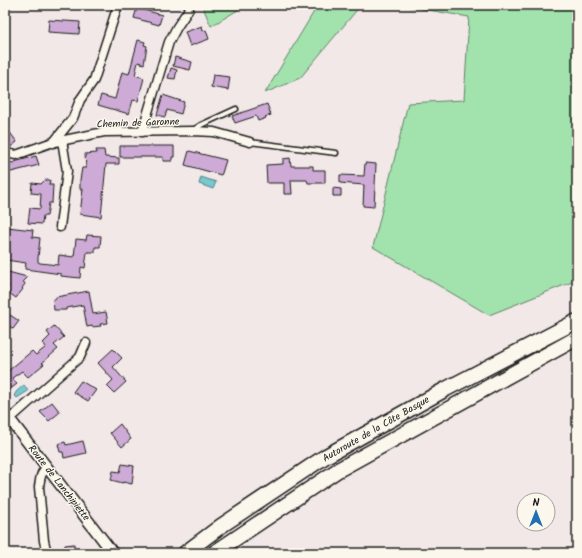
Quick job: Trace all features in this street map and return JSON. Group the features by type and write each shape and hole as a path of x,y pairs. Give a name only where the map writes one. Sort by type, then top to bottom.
{"highway":[{"name":"Autoroute de la Côte Basque","path":"185,553 221,526 326,456 446,389 577,321"},
{"name":"Autoroute de la Côte Basque","path":"214,553 338,470 577,338"}],"street":[{"path":"52,143 72,118 80,100 94,80 118,5"},
{"path":"142,132 169,42 176,27 189,9"},
{"name":"Chemin de Garonne","path":"5,153 16,155 62,140 104,132 214,132 250,142"},
{"path":"60,227 67,171 62,140"},
{"path":"8,416 80,357 86,343"},
{"name":"Route de Lanchipiette","path":"8,416 113,553"},
{"path":"47,466 43,470 39,487 44,541 47,553"}],"lane":[{"path":"193,131 201,125 236,109"},
{"path":"250,142 336,153"}],"green space":[{"path":"202,5 238,5 238,10 211,26"},
{"path":"318,5 361,5 300,78 265,93"},
{"path":"399,5 577,5 577,280 489,315 373,247 408,103 464,100 469,17"}],"water":[{"path":"201,177 216,182 213,189 199,184"},
{"path":"24,385 28,391 17,398 14,395"}],"building":[{"path":"137,8 162,15 159,25 134,18"},
{"path":"49,20 80,22 79,34 48,32"},
{"path":"202,26 203,31 206,30 209,39 190,46 185,32"},
{"path":"138,40 145,42 144,45 147,46 144,64 138,62 135,75 144,78 138,101 133,100 129,114 98,105 101,95 115,99 122,72 129,74"},
{"path":"175,57 192,62 190,70 173,66"},
{"path":"171,68 177,70 175,79 168,78"},
{"path":"213,75 230,77 228,90 211,87"},
{"path":"163,95 184,102 181,114 167,110 165,117 157,115"},
{"path":"267,104 271,115 265,117 266,118 258,121 256,116 235,123 232,116"},
{"path":"5,126 17,142 9,148 5,148"},
{"path":"120,146 174,146 174,157 172,157 172,161 163,161 163,157 120,157"},
{"path":"96,150 104,150 105,157 119,158 119,164 106,164 101,217 80,214 83,189 80,189 80,180 82,168 86,168 85,154 97,153"},
{"path":"189,151 226,160 221,175 185,165"},
{"path":"36,156 39,165 11,172 5,172 5,162 15,163 14,162"},
{"path":"290,158 291,166 313,166 313,170 325,170 325,183 308,183 307,180 291,180 292,194 284,194 284,183 267,183 266,165 283,164 283,159"},
{"path":"365,163 376,164 374,207 363,206 364,185 340,183 340,175 364,176"},
{"path":"45,180 50,180 49,185 53,185 52,203 49,203 47,216 43,216 42,224 28,223 30,208 40,209 41,194 31,193 32,183 41,184"},
{"path":"333,188 341,189 341,196 333,196"},
{"path":"7,227 33,230 32,237 40,238 38,262 40,263 58,265 59,255 74,257 76,239 86,240 87,235 101,236 100,247 95,247 95,252 87,252 85,268 81,267 80,278 25,269 26,263 6,260 8,243 5,242"},
{"path":"8,272 27,277 23,281 25,284 22,288 23,289 16,298 5,290 9,285 5,282 5,276"},
{"path":"89,291 93,314 106,312 108,323 100,324 101,326 87,327 83,305 66,308 66,310 54,310 53,299 56,299 56,297"},
{"path":"10,315 19,321 13,329 5,323"},
{"path":"54,326 64,337 54,345 58,349 42,363 44,364 28,377 22,371 12,378 17,384 8,391 5,388 5,367 8,371 32,351 36,355 46,347 43,343 50,336 47,332"},
{"path":"113,349 122,358 113,367 126,382 114,393 107,386 113,380 98,363"},
{"path":"81,381 96,390 88,401 73,392"},
{"path":"52,402 60,412 49,421 40,412"},
{"path":"120,424 131,439 122,447 110,433"},
{"path":"83,441 86,453 64,458 63,452 60,452 58,444 65,442 66,445"},
{"path":"122,464 134,466 132,484 111,480 113,471 120,472"},
{"path":"74,544 75,553 65,553 65,545"}]}
